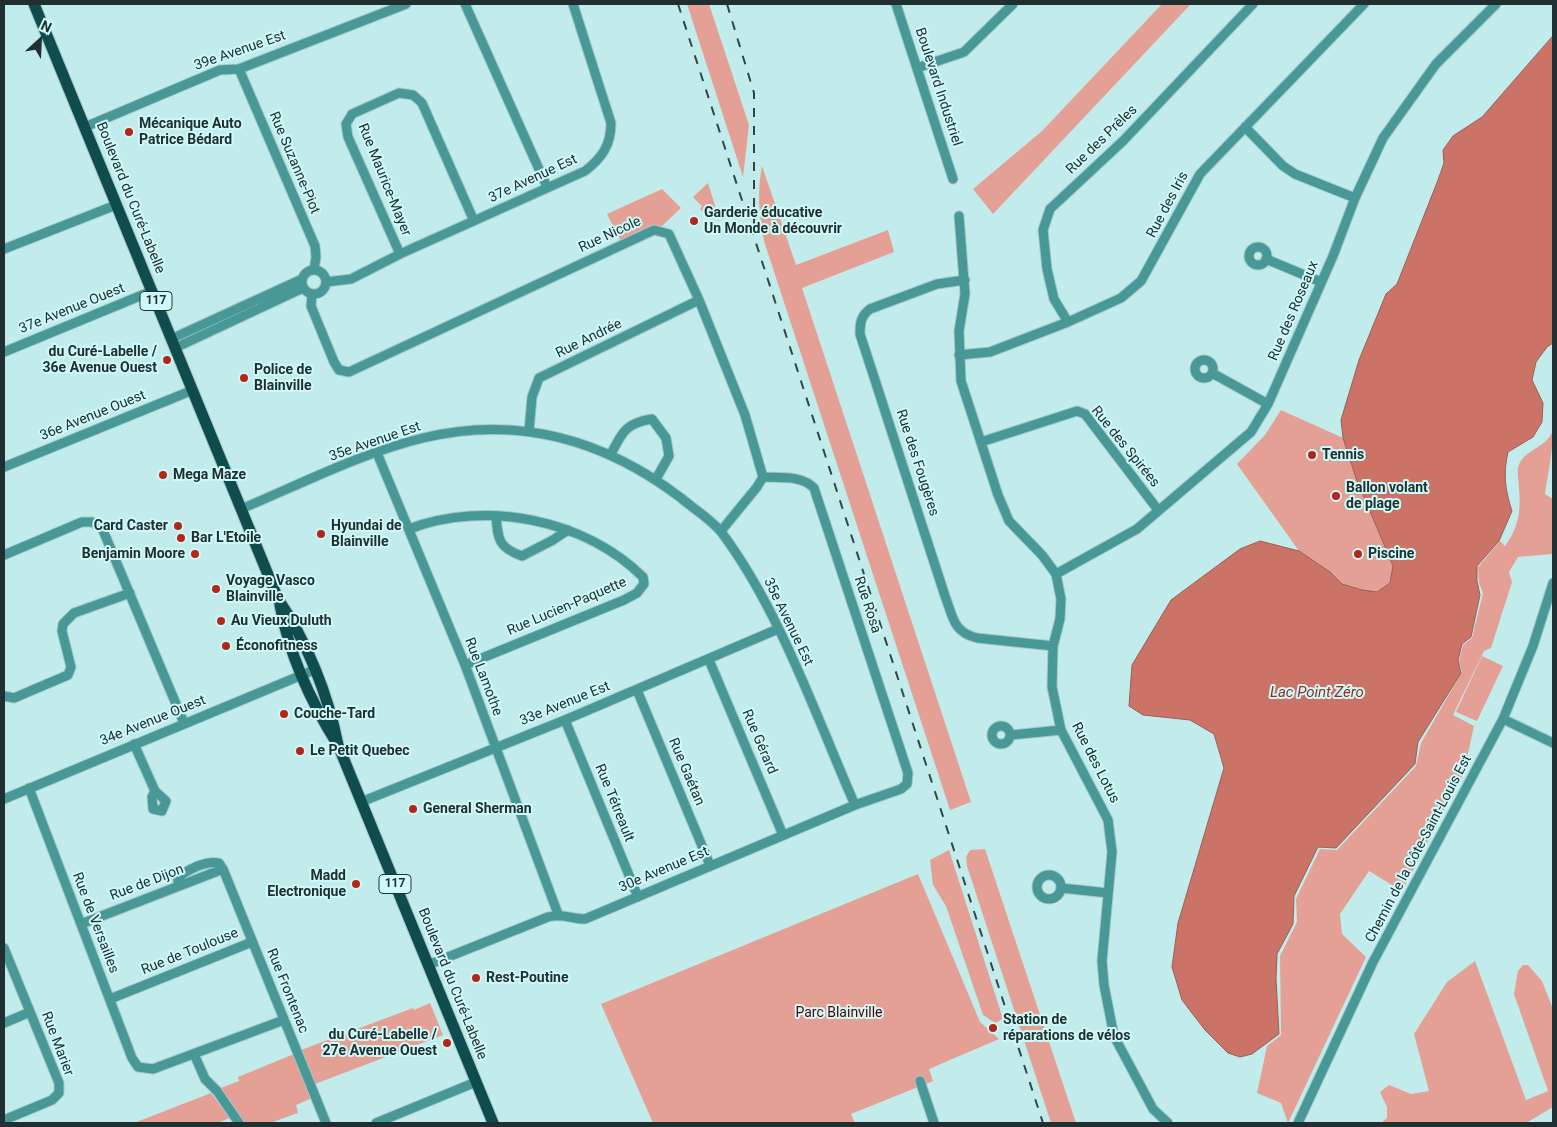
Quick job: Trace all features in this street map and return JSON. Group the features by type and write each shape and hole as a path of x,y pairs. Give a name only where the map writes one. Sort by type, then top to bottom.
{"main road":[{"name":"Boulevard du Curé-Labelle","path":"34,4 278,599 295,625 314,670 332,715 338,745"},
{"name":"Boulevard du Curé-Labelle","path":"278,599 284,629 322,720 338,745 492,1123"}],"street":[{"name":"39e Avenue Est","path":"84,128 220,70 239,69 406,4"},
{"path":"465,4 547,187"},
{"name":"37e Avenue Est","path":"326,282 351,279 400,254 585,171 600,160 607,147 611,123 573,4"},
{"name":"Boulevard Industriel","path":"896,4 953,179"},
{"path":"918,68 964,52 1013,4"},
{"name":"Rue des Prêles","path":"1068,322 1054,299 1047,269 1043,230 1050,209 1123,141 1253,4"},
{"name":"Rue des Iris","path":"959,355 990,352 1068,322 1121,298 1141,281 1200,174 1364,4"},
{"path":"1480,4 1487,12"},
{"name":"Rue des Roseaux","path":"1056,574 1137,529 1158,510 1189,487 1251,432 1268,404 1355,198 1383,138 1436,64 1496,4"},
{"name":"Rue Suzanne-Piot","path":"239,69 315,246 314,270"},
{"name":"Rue Maurice-Mayer","path":"400,254 348,137 346,124 352,114 399,94 413,94 422,103 474,221"},
{"path":"1245,127 1283,166 1295,174 1355,198"},
{"path":"4,249 116,205"},
{"name":"Rue des Lotus","path":"959,216 965,280 965,294 959,331 961,381 998,495 1009,520 1042,555 1056,574 1061,598 1060,619 1053,646 1052,687 1061,730 1108,820 1112,852 1102,961 1104,985 1114,1036 1153,1109 1168,1123"},
{"name":"Rue Nicole","path":"312,294 311,306 334,362 339,370 349,372 654,230 669,234 699,300 744,415 757,452 763,477"},
{"path":"1266,259 1321,282"},
{"path":"314,270 323,274 326,282 322,291 312,294 303,284 304,274 314,270"},
{"name":"Rue des Fougères","path":"965,280 937,284 870,309 862,315 860,334 945,596 958,630 966,635 977,638 1053,646"},
{"path":"173,343 303,284"},
{"name":"37e Avenue Ouest","path":"4,352 152,291"},
{"name":"Rue Andrée","path":"529,431 532,397 539,378 699,300"},
{"path":"1212,373 1268,404"},
{"name":"36e Avenue Ouest","path":"4,467 193,390"},
{"name":"Rue des Spirées","path":"981,442 1077,411 1085,414 1158,510"},
{"path":"611,454 622,431 637,422 652,420 666,438 669,456 656,479"},
{"name":"35e Avenue Est","path":"241,509 377,452 423,438 455,432 488,429 529,431 573,441 611,454 656,479 720,531 758,588 778,629 855,805"},
{"name":"Rue Lamothe","path":"377,452 465,665 558,914"},
{"path":"720,531 757,487 763,477"},
{"name":"Rue Rosa","path":"763,477 801,479 809,482 814,488 908,773 908,782"},
{"name":"Rue Lucien-Paquette","path":"409,529 430,521 454,516 528,520 568,530 601,545 643,577 644,584 637,592 624,600 465,665"},
{"path":"496,517 497,537 506,550 522,556 568,530"},
{"path":"4,554 82,522 92,522 102,528 184,723"},
{"name":"Chemin de la Côte-Saint-Louis Est","path":"1298,1123 1367,973 1503,719 1531,651 1553,583"},
{"path":"4,696 14,698 68,675 71,667 62,631 63,624 74,613 130,593"},
{"name":"33e Avenue Est","path":"361,802 565,720 778,629"},
{"name":"Rue Gérard","path":"709,660 783,835"},
{"name":"34e Avenue Ouest","path":"4,799 314,670"},
{"name":"Rue Gaétan","path":"637,690 710,865"},
{"path":"1503,719 1553,743"},
{"name":"Rue Tétreault","path":"565,720 638,897"},
{"path":"1011,735 1061,730"},
{"path":"134,744 155,791"},
{"name":"30e Avenue Est","path":"558,914 573,919 585,919 855,805 901,789 908,782"},
{"name":"Rue de Versailles","path":"29,788 132,1058 138,1067 153,1069 194,1054"},
{"name":"Rue de Dijon","path":"81,924 222,869"},
{"name":"Rue Frontenac","path":"222,869 326,1123"},
{"path":"1061,888 1108,893"},
{"path":"428,965 558,914"},
{"name":"Rue de Toulouse","path":"110,999 252,942"},
{"name":"Rue Marier","path":"4,948 59,1083 59,1093 52,1100 4,1120"},
{"path":"4,1023 30,1012"},
{"path":"239,1123 217,1091 206,1079 194,1054 284,1020"},
{"path":"920,1081 934,1123"},
{"path":"376,1123 476,1082"}],"green space":[{"path":"687,4 709,4 749,125 743,177"},
{"path":"1162,4 1191,4 993,214 973,189 1042,131"},
{"path":"762,166 796,265 888,230 894,252 802,288 971,802 950,810 764,241 759,203"},
{"path":"708,183 717,212 708,217 700,209 702,206 693,197"},
{"path":"662,189 681,208 662,226 652,226 620,240 607,214"},
{"path":"1281,410 1343,438 1356,478 1393,566 1390,583 1377,592 1363,591 1342,584 1330,572 1299,551 1237,464 1265,435"},
{"path":"1553,430 1545,494 1553,499 1552,554 1518,557 1509,572 1512,582 1491,648 1484,651 1453,715 1474,726 1464,772 1402,891 1369,871 1340,914 1342,934 1366,957 1288,1123 1281,1103 1257,1093 1267,1046 1281,1035 1280,956 1297,922 1296,899 1320,849 1337,850 1416,766 1421,743 1462,672 1459,661 1463,645 1472,638 1483,593 1479,583 1478,567 1500,541 1505,546 1516,525 1520,503 1518,468 1520,462 1546,441"},
{"path":"1482,656 1503,666 1477,721 1456,712"},
{"path":"985,849 1076,1123 1051,1123 967,866 966,857 970,850"},
{"path":"949,850 1003,1019 995,1023 983,1015 946,906 933,885 930,860"},
{"name":"Parc Blainville","path":"918,874 980,1022 999,1039 929,1069 933,1081 851,1114 855,1123 653,1123 601,1004"},
{"path":"1475,961 1526,1100 1548,1091 1514,994 1518,971 1523,965 1528,965 1542,981 1553,1009 1553,1107 1526,1123 1381,1123 1387,1118 1387,1107 1380,1092 1389,1085 1411,1094 1429,1091 1414,1034 1447,982"},
{"path":"430,1003 443,1035 315,1084 301,1050"},
{"path":"294,1054 312,1098 296,1105 298,1113 270,1123 245,1123 218,1089 239,1081 238,1077"},
{"path":"211,1093 230,1118 217,1123 134,1123"}],"water":[{"name":"Lac Point Zéro","path":"1553,36 1553,343 1547,347 1536,362 1532,380 1543,403 1542,422 1533,437 1508,452 1506,482 1512,511 1499,541 1477,566 1477,581 1480,595 1471,637 1462,644 1458,660 1461,673 1418,742 1415,764 1336,848 1318,847 1294,896 1293,924 1277,954 1276,979 1279,1034 1252,1054 1240,1057 1228,1053 1205,1030 1182,1000 1172,967 1178,923 1224,768 1214,734 1190,720 1143,715 1129,706 1132,665 1171,600 1240,549 1260,541 1299,551 1330,572 1342,584 1377,592 1390,583 1393,566 1356,478 1343,438 1341,420 1359,360 1386,294 1397,284 1438,180 1444,163 1443,150 1453,136 1482,117"}],"railway":[{"path":"678,4 1043,1123"},
{"path":"727,4 754,93 754,225"}],"place":[{"name":"Mécanique Auto Patrice Bédard","path":"129,132"},
{"name":"Garderie éducative Un Monde à découvrir","path":"694,221"},
{"name":"du Curé-Labelle / 36e Avenue Ouest","path":"167,360"},
{"name":"Police de Blainville","path":"244,378"},
{"name":"Tennis","path":"1312,455"},
{"name":"Mega Maze","path":"163,475"},
{"name":"Ballon volant de plage","path":"1336,496"},
{"name":"Card Caster","path":"178,526"},
{"name":"Hyundai de Blainville","path":"321,534"},
{"name":"Bar L'Etoile","path":"181,538"},
{"name":"Benjamin Moore","path":"195,554"},
{"name":"Piscine","path":"1358,554"},
{"name":"Voyage Vasco Blainville","path":"216,589"},
{"name":"Au Vieux Duluth","path":"221,621"},
{"name":"Éconofitness","path":"226,646"},
{"name":"Couche-Tard","path":"284,714"},
{"name":"Le Petit Quebec","path":"300,751"},
{"name":"General Sherman","path":"413,809"},
{"name":"Madd Electronique","path":"356,884"},
{"name":"Rest-Poutine","path":"476,978"},
{"name":"Station de réparations de vélos","path":"993,1028"},
{"name":"du Curé-Labelle / 27e Avenue Ouest","path":"447,1043"}]}
